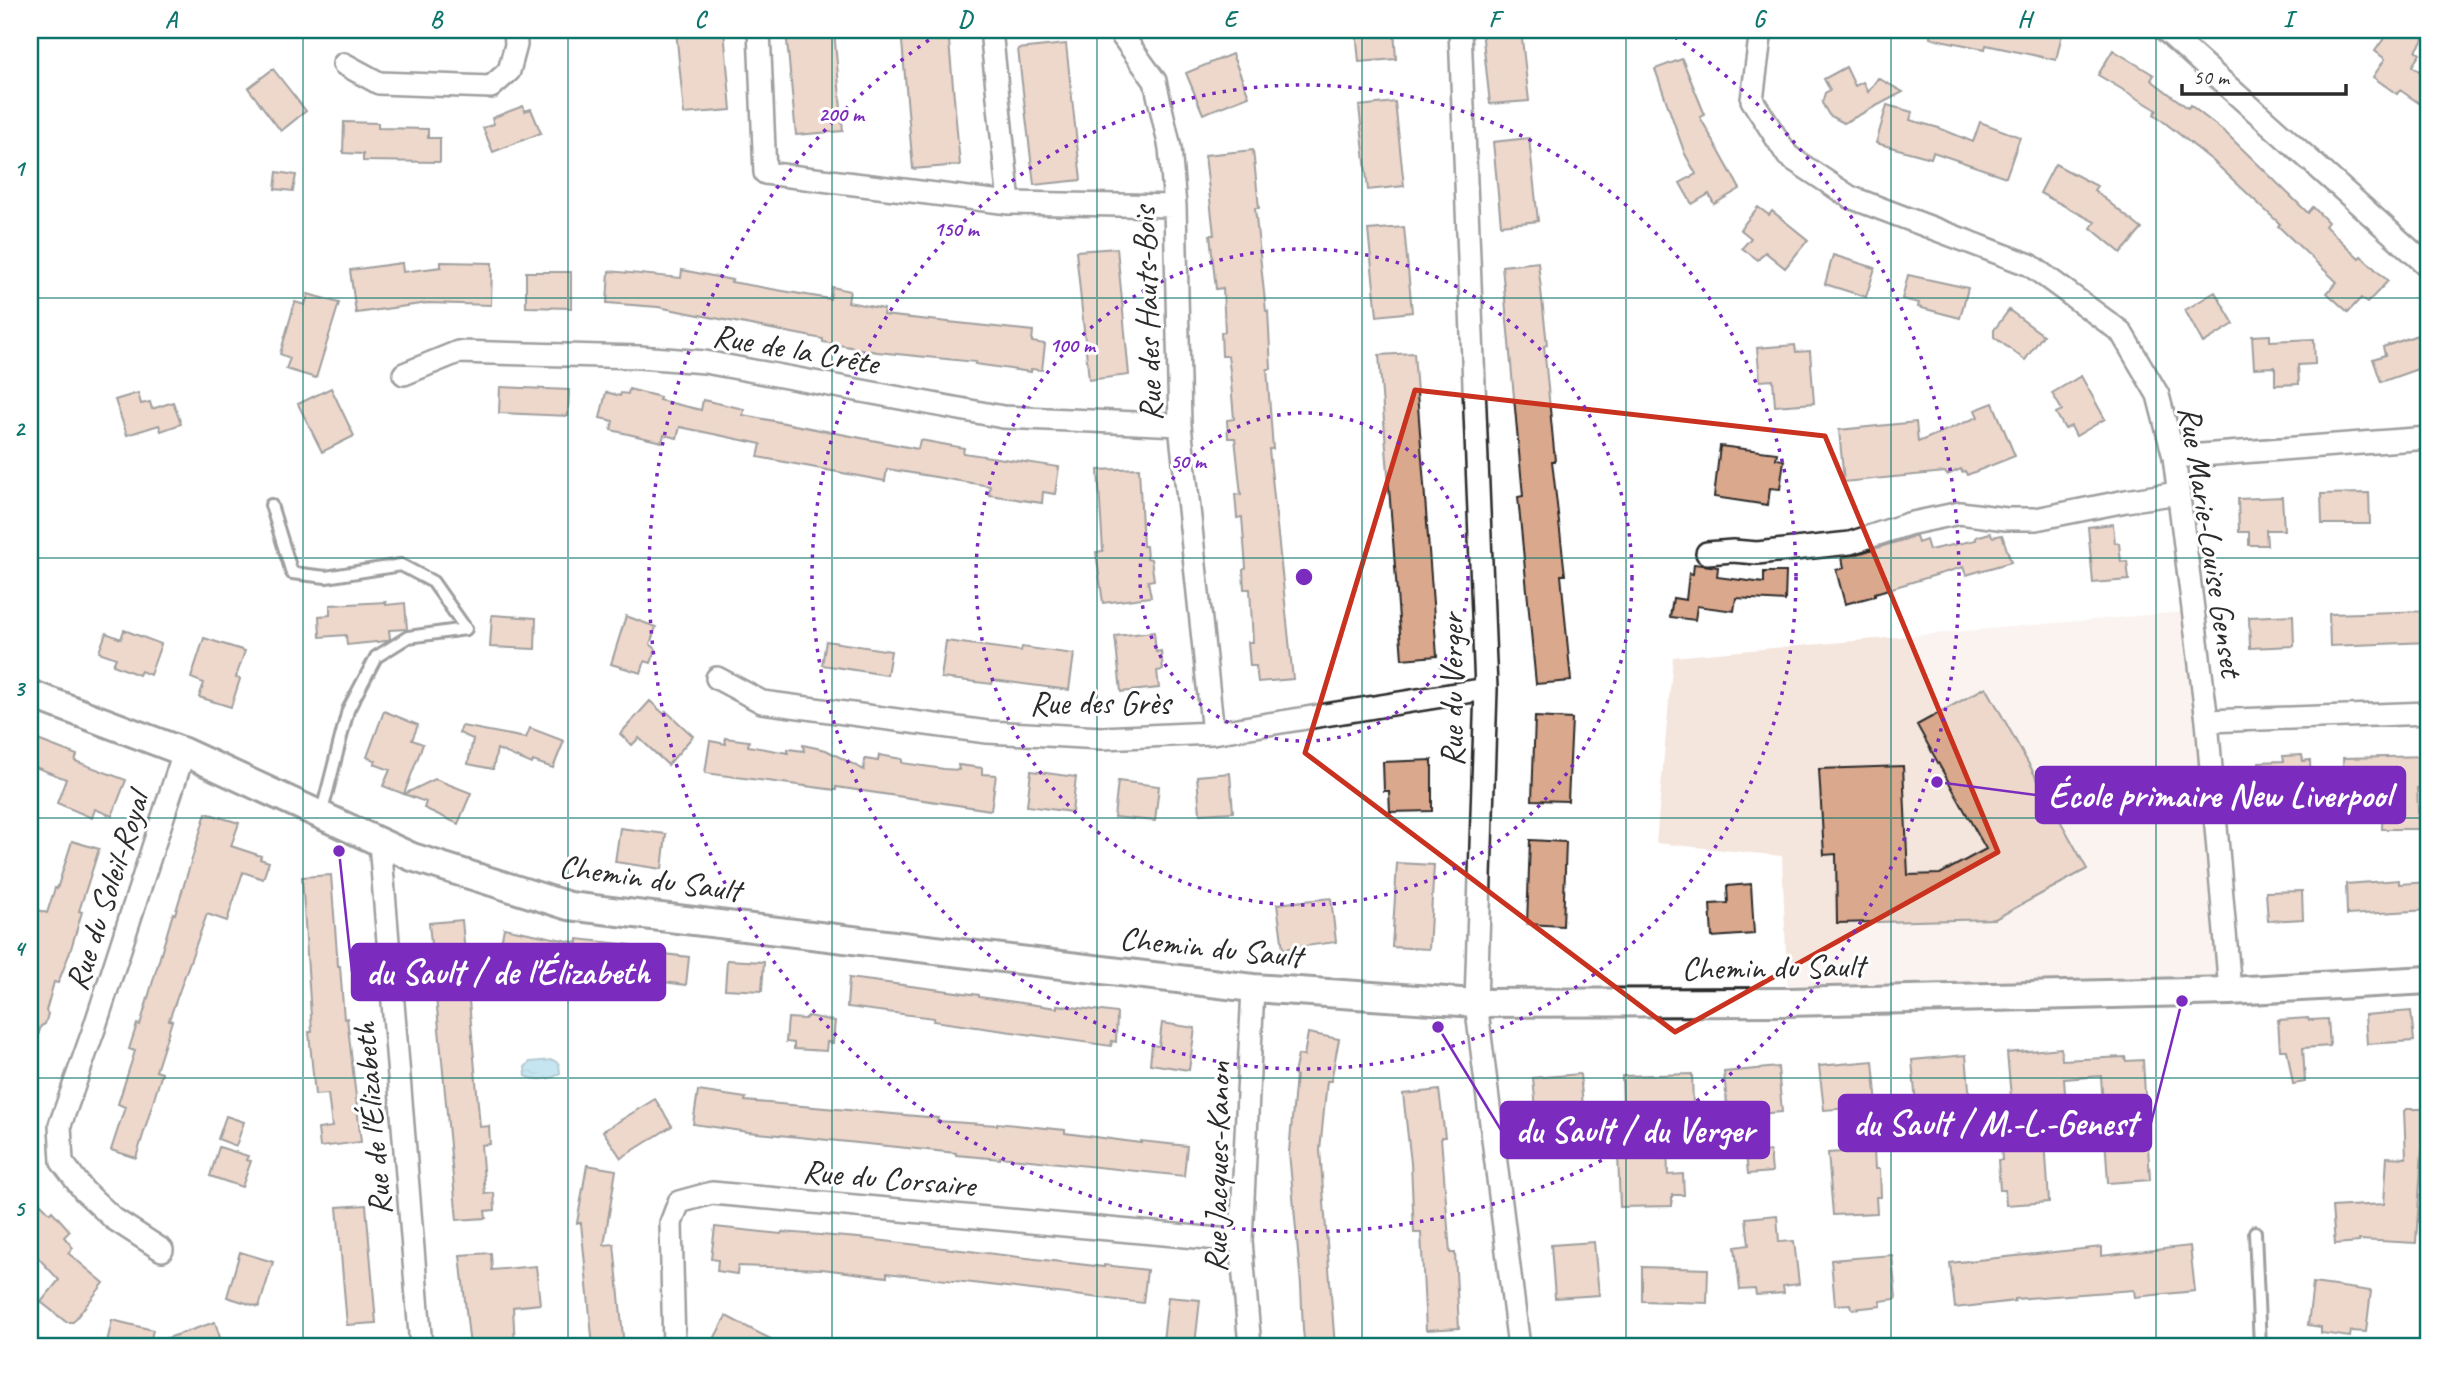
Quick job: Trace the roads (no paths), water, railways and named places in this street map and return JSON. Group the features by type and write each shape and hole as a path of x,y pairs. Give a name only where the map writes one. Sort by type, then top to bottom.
{"street":[{"path":"344,64 379,83 491,87 509,71 516,45 515,30"},
{"path":"759,30 765,173 1009,203 1175,206"},
{"path":"991,30 1009,203"},
{"name":"Rue des Hauts-Bois","path":"1118,30 1155,81 1170,148 1175,206 1180,425 1213,733"},
{"name":"Rue du Verger","path":"1460,30 1486,689 1476,1003 1519,1347"},
{"name":"Rue Marie-Louise Genset","path":"1761,30 1752,100 1788,156 1850,197 2030,265 2121,332 2158,394 2174,457 2207,721 2230,992"},
{"path":"2165,30 2429,267"},
{"name":"Rue de la Crête","path":"404,374 458,352 639,357 705,362 1003,416 1180,425"},
{"path":"2174,457 2429,438"},
{"path":"1707,552 1757,553 1850,542 1908,524 1960,513 2006,519 2036,519 2178,493"},
{"name":"Rue des Grès","path":"717,678 762,702 987,732 1102,738 1213,733 1486,689"},
{"name":"Chemin du Sault","path":"30,694 184,752 412,857 569,906 1253,988 1476,1003 1788,1002 2230,992 2429,980"},
{"path":"2207,721 2429,713"},
{"name":"Rue du Soleil-Royal","path":"162,1250 114,1219 84,1191 62,1162 60,1125 99,1016 184,752"},
{"name":"Rue de l'Élizabeth","path":"380,843 421,1347"},
{"name":"Rue Jacques-Kanon","path":"1250,1347 1241,1241 1253,988"},
{"name":"Rue du Corsaire","path":"674,1347 671,1223 679,1202 712,1193 1241,1241"}],"lane":[{"path":"271,505 292,573 326,577 401,565 433,582 466,629 408,637 376,657 348,710 321,816"},
{"path":"2255,1233 2260,1347"}],"water":[{"path":"553,1060 559,1064 560,1073 557,1075 544,1079 526,1076 525,1067 530,1062"}],"place":[{"name":"École primaire New Liverpool","path":"1937,782"},
{"name":"du Sault / de l'Élizabeth","path":"339,851"},
{"name":"du Sault / M.-L.-Genest","path":"2182,1001"},
{"name":"du Sault / du Verger","path":"1438,1027"}]}
